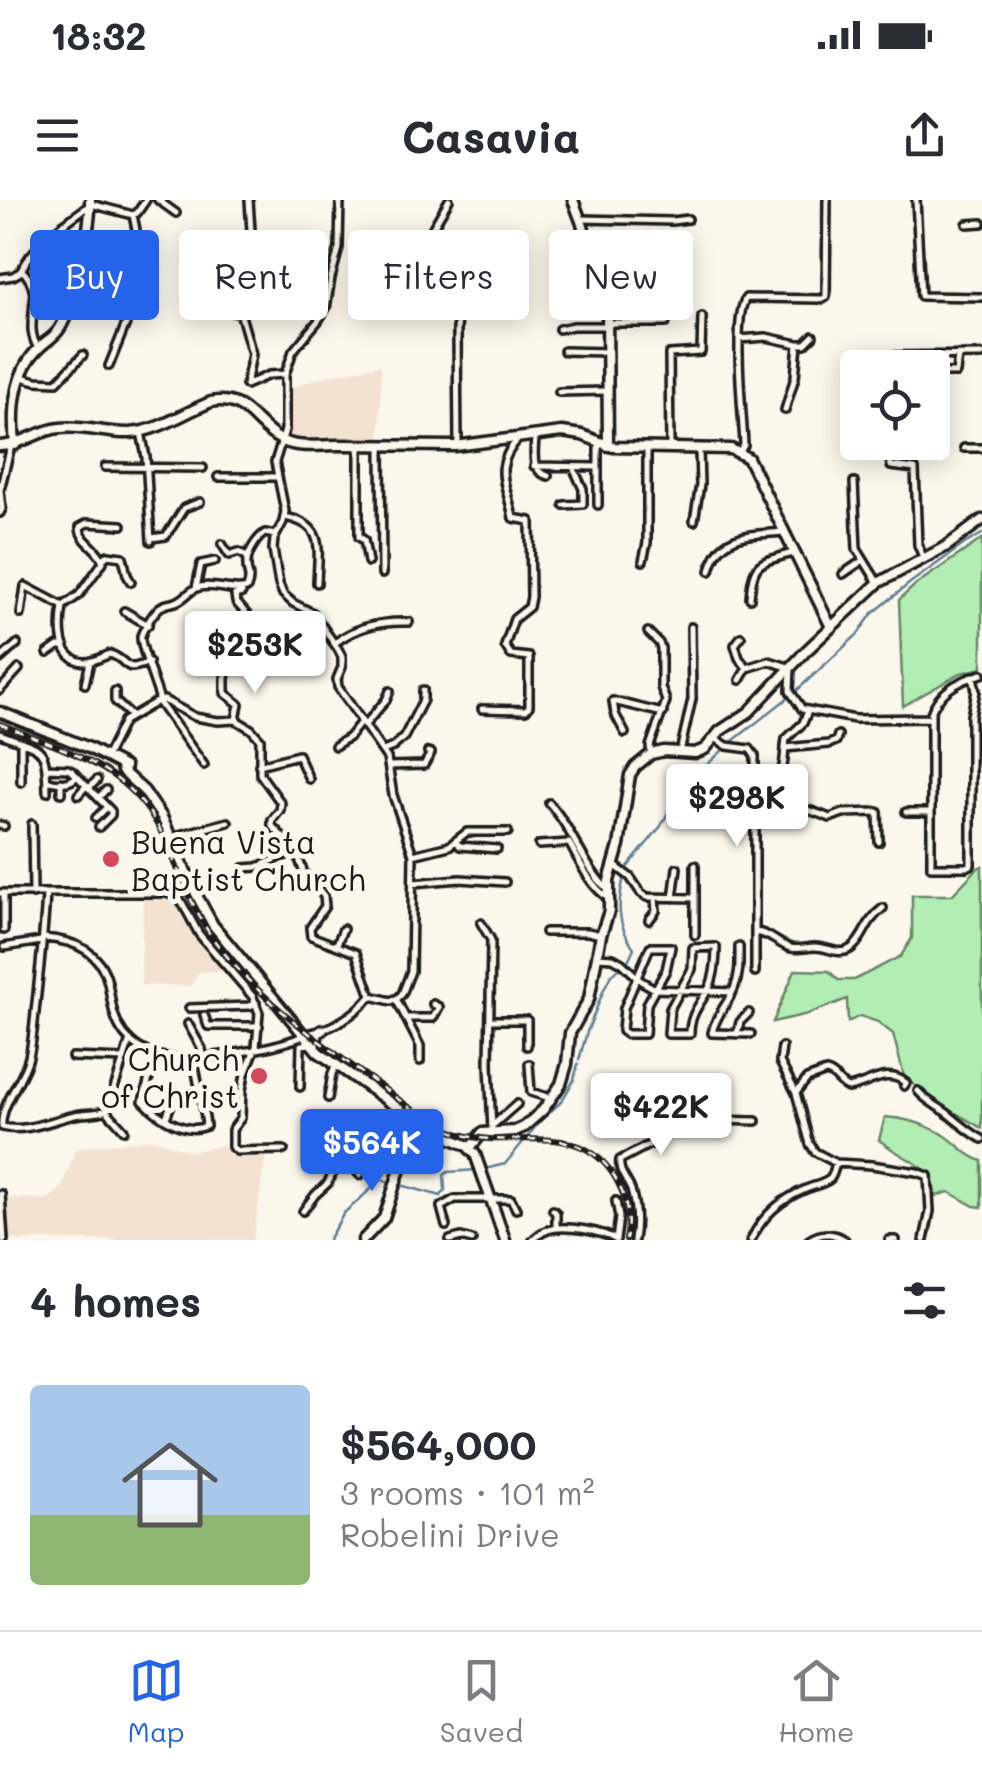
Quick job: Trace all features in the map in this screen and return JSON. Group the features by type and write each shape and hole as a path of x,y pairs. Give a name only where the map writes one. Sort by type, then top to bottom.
{"main road":[{"path":"573,200 584,230"},
{"path":"13,445 13,405 22,377 38,348 52,338 66,317 90,226 91,202"},
{"path":"605,445 607,320"},
{"path":"0,446 64,427 141,432 224,400 238,404 282,441 302,445 458,446 569,432 605,445 740,452 753,468 831,627"},
{"path":"470,1148 478,1136 492,1129 511,1131 524,1127 553,1098 564,1076 570,1033 588,998 630,775 638,764 651,754 664,751 700,752 724,728 749,712 878,583 948,546 982,520"},
{"path":"0,712 106,757 133,774 152,796 175,836 216,923 283,1000 305,1039"},
{"path":"121,767 162,817 213,925 279,998 305,1039 425,1127 470,1148 478,1158 505,1240"},
{"path":"305,1039 322,1030"},
{"path":"363,1240 384,1218 403,1160 425,1127"}],"street":[{"path":"0,278 22,270 49,234 91,202 133,215 146,200"},
{"path":"158,200 176,213"},
{"path":"249,200 252,230"},
{"path":"340,200 339,248 326,308 292,351 285,374 285,430 275,462 285,506 272,549 283,594 313,614 335,644 342,658 338,687 384,751 389,766 393,795 413,856 412,966 396,1000"},
{"path":"432,230 449,200"},
{"path":"740,452 744,446 742,305 745,298 826,297 826,200"},
{"path":"916,200 921,296 982,297"},
{"path":"133,215 136,230"},
{"path":"581,219 688,218"},
{"path":"968,224 982,223"},
{"path":"22,270 35,291 32,336 38,348"},
{"path":"670,448 670,354 701,352 702,317"},
{"path":"109,366 128,320"},
{"path":"242,320 252,354 246,385 269,375 285,374"},
{"path":"457,320 458,446"},
{"path":"559,329 612,323 666,323"},
{"path":"740,338 766,337 804,344 813,336"},
{"path":"785,410 796,377 798,344"},
{"path":"564,351 608,352"},
{"path":"22,377 59,381 82,355"},
{"path":"950,356 982,356"},
{"path":"950,373 956,373 958,356"},
{"path":"559,392 607,391"},
{"path":"141,432 151,540 166,536 184,508 200,502"},
{"path":"535,435 534,466 540,474 548,476"},
{"path":"482,709 526,710 529,706 529,657 511,655 504,646 514,619 529,607 531,598 530,520 513,518 502,469 518,438"},
{"path":"0,513 0,490 13,445"},
{"path":"359,445 358,537 364,540 368,562"},
{"path":"598,506 598,448 605,445"},
{"path":"381,446 382,574"},
{"path":"642,561 647,533 646,448"},
{"path":"694,522 700,484 699,448"},
{"path":"964,448 982,448"},
{"path":"890,460 891,466 915,469 918,545 924,559"},
{"path":"534,466 598,467"},
{"path":"564,504 583,504 582,483 570,466"},
{"path":"106,467 203,468"},
{"path":"218,477 277,477"},
{"path":"854,482 856,544 862,561 878,583"},
{"path":"284,518 302,520 312,528 317,538 318,583"},
{"path":"103,559 83,538 80,527 122,524"},
{"path":"710,571 721,548 738,536 784,532"},
{"path":"260,630 234,598 244,592 250,581 248,556 258,536 276,536"},
{"path":"222,544 229,555 239,552 248,556"},
{"path":"750,598 752,577 760,564 794,552"},
{"path":"63,606 80,595 108,555 123,557 132,582"},
{"path":"196,588 201,564 215,561"},
{"path":"844,574 862,561"},
{"path":"22,614 25,586 63,606"},
{"path":"158,701 160,697 140,641 156,611 196,588 246,589"},
{"path":"63,606 62,639 74,658 90,662 110,654 134,669 149,662"},
{"path":"124,611 148,625"},
{"path":"335,644 348,633 368,626 409,622"},
{"path":"680,752 692,699 691,627"},
{"path":"648,632 661,648 666,701 650,746 651,754"},
{"path":"741,637 734,645 747,668"},
{"path":"0,659 17,644"},
{"path":"48,653 64,646"},
{"path":"740,680 747,668 769,661 791,668 790,691 800,707 808,710 856,719 930,718"},
{"path":"85,684 90,662"},
{"path":"228,666 225,693 239,704 236,720"},
{"path":"0,690 19,668"},
{"path":"973,676 976,690 971,716 970,866 930,866 930,718 941,696 961,680 973,676 982,674"},
{"path":"384,751 404,737 423,700 423,690"},
{"path":"115,691 115,701 132,716"},
{"path":"335,746 363,724 390,692"},
{"path":"158,701 204,765"},
{"path":"106,757 122,724 158,701 172,703 195,718 236,720 251,728 260,739 258,765 262,779 281,803 272,826 296,850 304,873 323,892 326,902 310,928 311,936 352,950 359,958 371,996"},
{"path":"625,733 613,701 663,713"},
{"path":"754,783 772,782 780,776 786,739 803,723 808,710"},
{"path":"0,734 44,755 47,792"},
{"path":"785,748 829,744 836,742 838,735"},
{"path":"714,738 724,745 745,746 753,752 755,972"},
{"path":"21,742 21,782"},
{"path":"389,766 424,765 431,753 428,752"},
{"path":"258,765 298,755 309,778"},
{"path":"47,768 68,768 107,807 111,814 99,827"},
{"path":"47,780 70,782 77,776"},
{"path":"78,795 96,780"},
{"path":"61,782 61,793"},
{"path":"90,804 106,790"},
{"path":"549,804 563,819 585,862 610,895"},
{"path":"754,808 802,806 828,818 843,812 878,812 879,842"},
{"path":"96,818 107,807"},
{"path":"906,812 930,812"},
{"path":"175,836 228,822"},
{"path":"32,824 33,894"},
{"path":"413,856 448,846 466,832 508,832"},
{"path":"455,842 460,846 497,848"},
{"path":"539,845 569,843 592,884 602,895 610,895"},
{"path":"244,868 257,867 296,850"},
{"path":"614,865 630,877 641,893 655,898 693,898"},
{"path":"694,934 695,866"},
{"path":"673,898 676,868"},
{"path":"413,882 504,882"},
{"path":"4,930 2,894 179,897 199,934 256,1003 259,1013 255,1050 245,1074 241,1118 232,1130 232,1147 238,1152 284,1150"},
{"path":"46,894 30,1054 22,1077 1,1110 2,1127 49,1123 106,1110 130,1040"},
{"path":"649,920 656,911 655,898"},
{"path":"755,932 768,934 787,947 842,952 854,946 868,921 884,908"},
{"path":"482,923 490,937 492,1129"},
{"path":"336,945 344,929"},
{"path":"545,932 602,935"},
{"path":"4,947 44,938 76,944 94,957 107,980 115,1019 130,1040 156,1055 198,1057 305,1039 300,1086"},
{"path":"650,947 671,947 666,970 647,1004 645,1034 624,1034 624,1008 636,977 650,947"},
{"path":"716,947 708,990 694,1010 690,1034 668,1034 670,1009 681,990 692,969 694,948 716,947"},
{"path":"739,947 739,967 732,992 715,1020 712,1034 751,1034"},
{"path":"596,957 608,957 624,965 655,990 732,992"},
{"path":"371,996 396,1000"},
{"path":"322,1030 358,1010 371,996"},
{"path":"396,1000 420,1046 420,1061"},
{"path":"189,1008 256,1003"},
{"path":"406,1018 429,1011"},
{"path":"737,1034 740,1022 750,1013"},
{"path":"204,1015 208,1026 259,1026"},
{"path":"490,1020 527,1020 527,1046"},
{"path":"156,1055 143,1101 156,1114 188,1129 201,1130 206,1126 196,1078 202,1050 188,1024"},
{"path":"782,1047 780,1062 796,1093 815,1152 836,1163 926,1175 930,1211 924,1240"},
{"path":"72,1057 124,1060"},
{"path":"328,1098 332,1062"},
{"path":"528,1064 530,1092 553,1098"},
{"path":"796,1093 807,1079 826,1072 848,1088 888,1076 901,1078 906,1082 904,1086"},
{"path":"166,1118 172,1102 169,1088"},
{"path":"918,1090 982,1140"},
{"path":"492,1129 517,1104"},
{"path":"106,1110 124,1130"},
{"path":"634,1240 635,1208 619,1168 620,1160 656,1141 671,1126 711,1120 756,1122"},
{"path":"315,1134 360,1176"},
{"path":"303,1211 332,1178 334,1166 360,1144 372,1140 403,1160"},
{"path":"751,1240 774,1209 828,1180 836,1163"},
{"path":"2,1194 4,1240"},
{"path":"446,1226 442,1204 455,1200 511,1198 516,1209"},
{"path":"533,1240 556,1228 601,1232 616,1240 616,1201"},
{"path":"553,1210 556,1228"},
{"path":"809,1240 824,1233 845,1240"},
{"path":"450,1240 472,1240"}],"shaded area":[{"path":"381,365 380,441 287,437 291,389"},
{"path":"143,897 172,897 179,901 200,940 226,971 198,972 191,986 141,985"},
{"path":"153,1139 191,1152 223,1145 231,1157 266,1154 253,1240 6,1240 6,1198 48,1199 61,1189 76,1148"}],"green space":[{"path":"982,539 982,668 961,673 903,706 899,600"},
{"path":"982,866 982,1128 926,1096 904,1076 893,1034 878,1022 860,1016 848,1022 847,999 773,1022 795,970 829,971 838,980 854,980 901,956 912,938 912,895 952,895"},
{"path":"885,1117 934,1130 982,1161 982,1207 949,1192 936,1196 924,1170 879,1140"}],"waterway":[{"path":"794,693 857,635 872,614 982,534"},
{"path":"729,744 789,697"},
{"path":"626,869 661,826 679,791 724,749"},
{"path":"579,1060 604,989 611,975 627,963 634,948 620,914 624,877"},
{"path":"485,1169 505,1164 561,1102 578,1064"},
{"path":"397,1184 441,1196 448,1172 477,1170"},
{"path":"328,1240 344,1213 376,1180 391,1183"}],"tram line":[{"path":"0,726 66,751"}],"railway":[{"path":"0,724 94,764 133,793 163,836 194,906 217,944 271,1002 354,1067 416,1112 449,1130 481,1138 566,1142 602,1161 623,1195 628,1217 626,1240"}],"place":[{"name":"Buena Vista Baptist Church","path":"111,859"},
{"name":"Church of Christ","path":"259,1076"}]}
